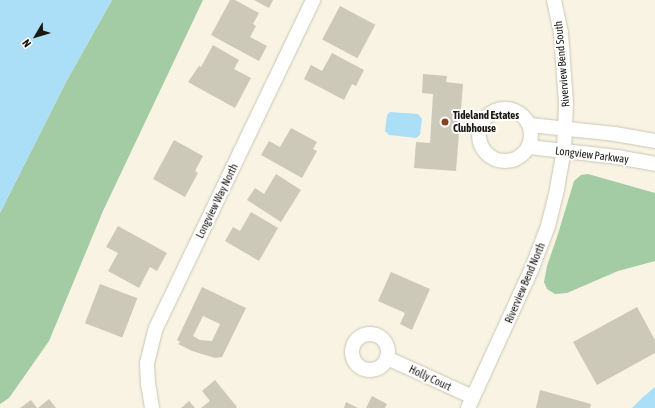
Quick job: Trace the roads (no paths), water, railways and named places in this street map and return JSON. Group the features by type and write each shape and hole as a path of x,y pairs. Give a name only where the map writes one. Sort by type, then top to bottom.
{"street":[{"name":"Longview Way North","path":"152,408 148,384 147,363 156,328 313,0"},
{"name":"Riverview Bend South","path":"554,0 563,55 566,103 564,151"},
{"path":"502,108 519,112 530,125 531,140 529,147 521,157 515,160 502,162 494,159 482,148 479,131 481,123 487,116 502,108"},
{"name":"Longview Parkway","path":"530,125 655,141"},
{"name":"Longview Parkway","path":"529,147 617,157 655,164"},
{"name":"Riverview Bend North","path":"470,403 517,303 542,241 554,204 564,151"},
{"name":"Holly Court","path":"387,358 470,403"}],"water":[{"path":"0,0 112,0 67,80 0,213"},
{"path":"390,112 418,114 422,119 420,135 416,138 389,135 385,131 387,115"},
{"path":"655,387 655,408 632,408 643,397"}],"place":[{"name":"Tideland Estates Clubhouse","path":"445,122"}]}
